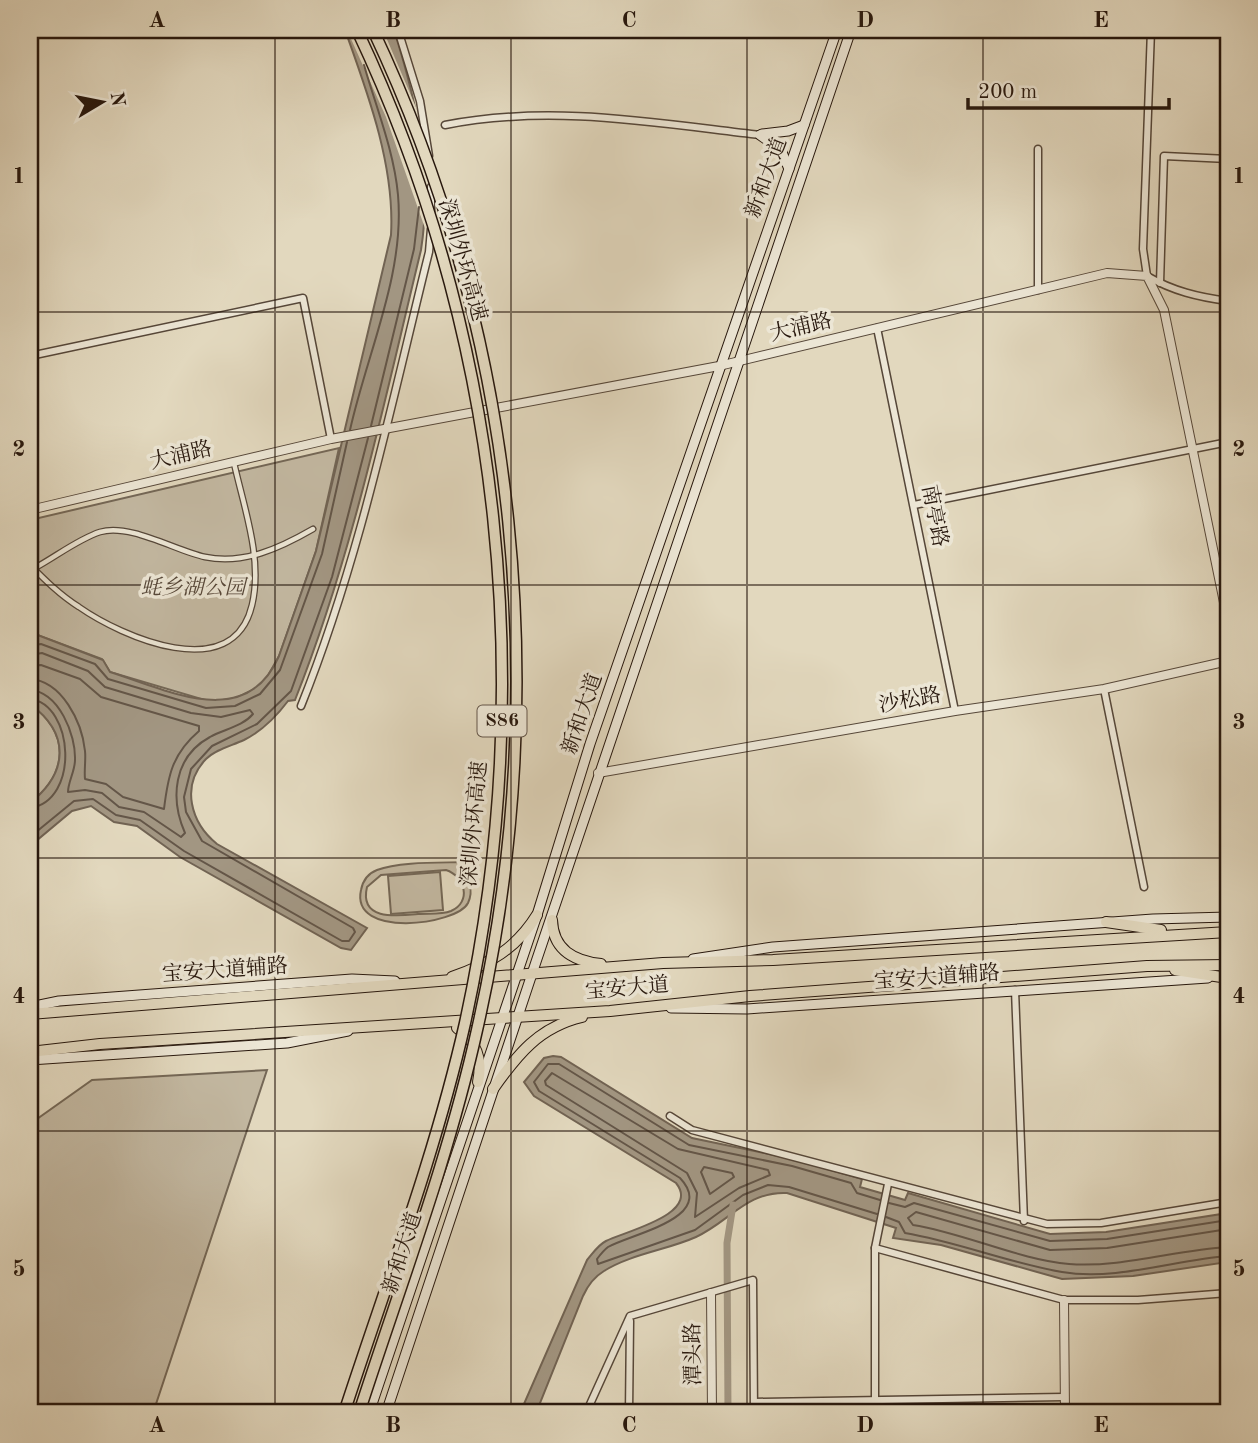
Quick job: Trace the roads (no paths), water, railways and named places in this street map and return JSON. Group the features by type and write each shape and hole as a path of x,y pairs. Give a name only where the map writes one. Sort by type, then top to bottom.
{"highway":[{"name":"深圳外环高速","path":"344,1413 435,1137 464,1024 491,871 502,717 497,550 487,460 471,372 454,297 425,198 394,114 358,30"},
{"name":"深圳外环高速","path":"359,1413 449,1141 478,1027 505,873 514,769 517,691 509,523 485,369 461,268 434,182 373,30"}],"main road":[{"name":"新和大道","path":"369,1413 478,1082 537,915 590,744 837,30"},
{"name":"新和大道","path":"386,1413 552,920 598,773 851,30"},
{"path":"760,135 788,131 804,125"},
{"path":"760,135 781,150 789,169"},
{"path":"438,982 498,957 524,934 537,915"},
{"name":"宝安大道辅路","path":"663,963 773,947 1106,922 1228,917"},
{"path":"552,920 557,941 572,957 585,962 626,967"},
{"path":"1106,922 1186,933"},
{"name":"宝安大道","path":"30,1014 663,963 773,961 1228,932"},
{"name":"宝安大道","path":"30,1052 100,1044 610,1011 750,996 1147,966 1228,965"},
{"path":"1147,966 1228,978"},
{"name":"宝安大道辅路","path":"648,1008 747,1009 1148,979 1228,978"},
{"name":"宝安大道辅路","path":"30,1007 60,1001 327,981 424,982"},
{"path":"493,1089 520,1052 541,1033 573,1019 610,1011"},
{"path":"440,1023 462,1031 473,1043 480,1066 478,1082"},
{"path":"30,1060 287,1044 359,1029"}],"street":[{"path":"301,706 347,582 381,429 429,252 431,176 424,119 398,30"},
{"path":"1151,30 1143,248 1147,275 1164,310 1192,449 1224,576 1228,622"},
{"path":"445,125 502,116 560,114 760,135"},
{"path":"1038,149 1038,290"},
{"path":"1160,283 1164,156 1228,159"},
{"name":"大浦路","path":"30,510 331,439 719,366 1107,273 1147,275 1189,295 1228,301"},
{"path":"30,356 303,298 331,439"},
{"name":"南亭路","path":"877,328 955,711"},
{"path":"914,505 1228,442"},
{"path":"233,462 254,555 256,582 246,621 236,635 221,645 196,651 179,649 104,623 67,599 32,567 102,532 141,535 205,557 254,555 281,547 313,529"},
{"name":"沙松路","path":"598,773 955,711 1104,689 1228,661"},
{"path":"1104,689 1144,887"},
{"path":"1014,990 1024,1221"},
{"path":"670,1116 691,1130 1024,1221 1046,1224 1101,1223 1228,1202"},
{"path":"875,1400 875,1248 888,1184"},
{"path":"875,1248 1064,1300 1138,1300 1228,1293"},
{"path":"586,1413 630,1316 753,1280 754,1413"},
{"name":"潭头路","path":"711,1293 712,1413"},
{"path":"1064,1300 1065,1413"},
{"path":"629,1413 630,1316"},
{"path":"755,1402 1065,1397"}],"water":[{"path":"345,30 394,30 410,84 421,138 425,193 421,250 351,534 316,645 295,700 288,701 274,718 257,732 206,759 193,781 191,792 195,815 217,844 367,928 351,950 341,948 180,857 137,826 114,822 91,806 72,811 30,846 30,803 52,779 60,754 53,728 30,704 30,645 35,634 103,660 110,672 180,695 204,699 226,699 247,693 265,679 279,656 316,551 391,235 389,183 384,157 371,105"},
{"path":"561,1057 692,1138 793,1159 862,1179 860,1187 905,1200 908,1193 1050,1234 1106,1232 1228,1213 1228,1262 1133,1276 1062,1279 941,1245 893,1238 896,1228 787,1193 773,1194 749,1202 696,1237 626,1260 597,1276 583,1296 536,1413 520,1413 587,1260 606,1241 658,1220 670,1212 678,1204 681,1194 676,1183 534,1096 524,1082 544,1058"}],"waterway":[{"path":"728,1413 727,1243 733,1205"}],"park label":[{"name":"蚝乡湖公园","path":"193,588"}]}
